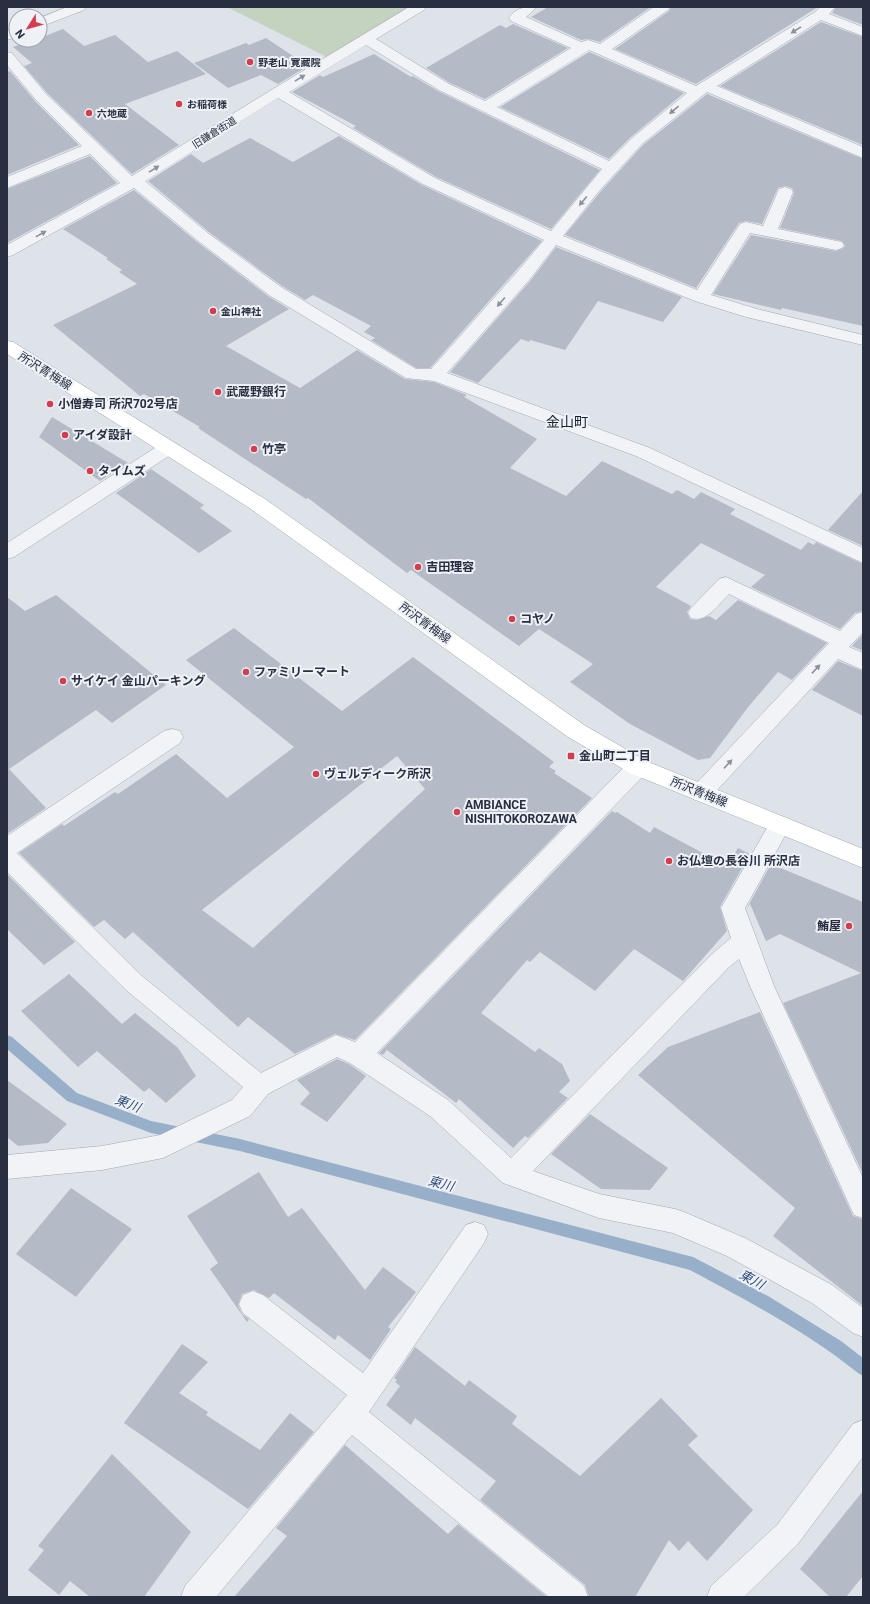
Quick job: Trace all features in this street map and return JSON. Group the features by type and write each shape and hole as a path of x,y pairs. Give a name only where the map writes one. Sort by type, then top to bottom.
{"main road":[{"name":"所沢青梅線","path":"7,346 284,522 576,731 638,767 863,859"}],"street":[{"path":"48,20 79,7"},
{"name":"旧鎌倉街道","path":"7,252 132,183 278,92 419,7"},
{"path":"530,7 516,18 582,48"},
{"path":"601,50 663,7"},
{"path":"436,375 492,313 611,168 637,141 701,89 824,11 863,32"},
{"path":"366,39 444,87 611,168"},
{"path":"486,107 588,44 863,153"},
{"path":"7,56 42,98 124,179 142,186 203,237 275,291 412,374 436,375 643,452 863,556"},
{"path":"278,92 429,181 553,238 701,297 752,313 863,340"},
{"path":"7,183 92,148"},
{"path":"769,231 785,192"},
{"path":"701,297 746,227 836,245"},
{"path":"7,552 168,448"},
{"path":"698,613 726,584 839,645 863,662"},
{"path":"702,793 863,619"},
{"path":"7,848 172,737"},
{"path":"359,1055 638,767"},
{"path":"780,825 733,908 744,942 762,986 863,1206"},
{"path":"7,858 134,983 259,1086"},
{"path":"512,1175 720,961 744,942"},
{"path":"7,1167 102,1158 163,1146 241,1108 259,1086 336,1046 359,1055 439,1108 512,1175 599,1206 675,1221 743,1251 822,1294 863,1324"},
{"path":"196,1597 358,1403 475,1234"},
{"path":"253,1304 358,1403 573,1597"},
{"path":"722,1597 787,1535 863,1434"}],"green space":[{"path":"227,7 410,7 327,57"}],"building":[{"path":"548,7 651,7 600,42 588,39 581,40 531,17"},
{"path":"671,7 818,7 696,84 615,49 669,11"},
{"path":"836,7 863,7 863,25 832,13"},
{"path":"821,22 863,37 863,145 720,86"},
{"path":"513,24 568,48 485,99 450,83 426,68 500,25 506,28"},
{"path":"63,29 84,46 115,35 148,62 177,51 206,74 125,104 179,145 132,174 48,94 24,66 32,63 14,48 48,48 48,35"},
{"path":"266,38 308,66 278,84 261,75 228,88 194,63 246,43 249,45"},
{"path":"589,52 684,93 631,137 609,159 500,107"},
{"path":"374,54 411,77 413,76 438,91 600,170 551,229 436,177 353,128 356,126 292,92 320,75 323,77"},
{"path":"10,71 36,102 79,145 7,175 7,72"},
{"path":"707,94 863,159 863,326 782,308 781,310 713,294 751,235 836,251 845,246 842,241 780,228 794,193 792,188 785,186 778,188 762,224 746,221 739,223 696,288 565,235 601,191 643,145"},
{"path":"339,136 422,185 542,241 430,368 416,368 371,340 375,338 364,332 371,326 313,295 305,300 282,286 210,233 148,181 191,154 203,163 250,138 293,162"},
{"path":"90,156 117,183 7,243 7,189"},
{"path":"134,190 196,241 268,296 289,309 226,346 300,388 357,350 405,379 434,382 467,395 464,397 537,439 510,468 566,496 602,461 672,494 677,490 694,499 701,492 735,509 730,514 801,550 808,542 814,545 816,542 863,564 863,611 855,613 840,629 751,587 765,575 701,543 656,587 691,606 687,612 690,619 697,620 709,616 716,620 738,600 827,643 792,680 778,672 749,706 710,758 698,760 630,724 570,682 593,664 539,629 519,646 411,570 407,573 308,498 306,499 198,428 200,427 144,394 140,396 53,325 137,284 119,272 122,270 106,259 108,258 63,229"},
{"path":"556,247 682,297 663,322 598,301 565,350 530,340 529,342 521,339 478,383 450,372 531,280"},
{"path":"52,417 128,463 100,481 39,437"},
{"path":"151,469 204,505 200,508 232,531 199,553 116,493"},
{"path":"863,491 863,546 828,530"},
{"path":"56,595 166,685 112,723 96,710 9,769 46,808 7,834 7,597 25,611"},
{"path":"234,628 342,711 413,657 554,762 549,767 556,771 554,773 592,798 355,1040 335,1034 295,1054 248,1017 238,1027 133,932 125,939 104,920 94,927 19,853 62,824 64,826 115,792 118,794 176,754 227,798 294,747 186,660","holes":["397,756 425,789 253,948 202,910"]},
{"path":"863,634 863,651 852,646"},
{"path":"838,661 863,671 863,716 812,690"},
{"path":"612,811 615,813 617,812 650,833 654,827 727,866 738,848 750,854 720,907 727,931 683,981 634,949 595,991 540,952 530,962 527,960 481,1013 535,1052 539,1048 562,1064 570,1081 559,1092 568,1098 528,1138 525,1136 513,1148 459,1099 456,1103 387,1050 383,1055 379,1053"},
{"path":"771,864 863,902 863,1174 783,1003 861,973 780,934 766,941 750,904 747,908"},
{"path":"7,874 75,942 44,965 7,929"},
{"path":"69,974 122,1024 135,1013 178,1048 196,1076 166,1103 149,1088 144,1092 97,1051 78,1067 21,1011"},
{"path":"760,1012 853,1216 863,1219 863,1306 773,1236 795,1208 638,1075 668,1047"},
{"path":"337,1059 349,1064 366,1076 327,1122 300,1104 310,1093 297,1080"},
{"path":"7,1080 67,1124 48,1143 18,1146 7,1137"},
{"path":"590,1114 668,1168 650,1190 601,1189 551,1154"},
{"path":"259,1172 288,1217 302,1208 365,1290 383,1267 416,1292 388,1327 391,1329 370,1360 338,1335 335,1340 274,1293 269,1298 254,1290 242,1294 238,1305 242,1314 249,1319 247,1322 210,1269 218,1263 187,1216"},
{"path":"71,1188 132,1229 76,1297 16,1254"},
{"path":"182,1344 208,1362 179,1393 208,1412 206,1415 260,1450 290,1413 314,1432 248,1509 124,1423"},
{"path":"415,1347 465,1386 469,1380 517,1416 512,1424 580,1476 661,1398 698,1436 688,1445 753,1510 707,1561 688,1541 679,1551 669,1540 635,1597 589,1597 585,1585 480,1500 496,1481 415,1418 411,1425 386,1405 400,1386 395,1382 397,1380 394,1378"},
{"path":"345,1445 448,1534 458,1524 547,1597 234,1597 287,1536 276,1528"},
{"path":"112,1454 191,1532 144,1597 90,1597 70,1581 59,1595 28,1570 44,1550 38,1546"},
{"path":"863,1491 863,1576 846,1597 830,1597 800,1569"}],"waterway":[{"name":"東川","path":"7,1041 72,1097 151,1127 240,1145 693,1264 763,1301 836,1346 863,1368"}],"place":[{"name":"野老山 寛藏院","path":"250,62"},
{"name":"お稲荷様","path":"179,104"},
{"name":"六地蔵","path":"89,113"},
{"name":"金山神社","path":"213,311"},
{"name":"武蔵野銀行","path":"218,392"},
{"name":"小僧寿司 所沢702号店","path":"50,404"},
{"name":"アイダ設計","path":"65,435"},
{"name":"竹亭","path":"254,449"},
{"name":"タイムズ","path":"90,471"},
{"name":"吉田理容","path":"418,567"},
{"name":"コヤノ","path":"512,619"},
{"name":"ファミリーマート","path":"246,672"},
{"name":"サイケイ 金山パーキング","path":"63,681"},
{"name":"金山町二丁目","path":"571,756"},
{"name":"ヴェルディーク所沢","path":"316,774"},
{"name":"AMBIANCE NISHITOKOROZAWA","path":"457,812"},
{"name":"お仏壇の長谷川 所沢店","path":"669,861"},
{"name":"鮪屋","path":"849,926"}],"district":[{"name":"金山町","path":"567,422"}]}
